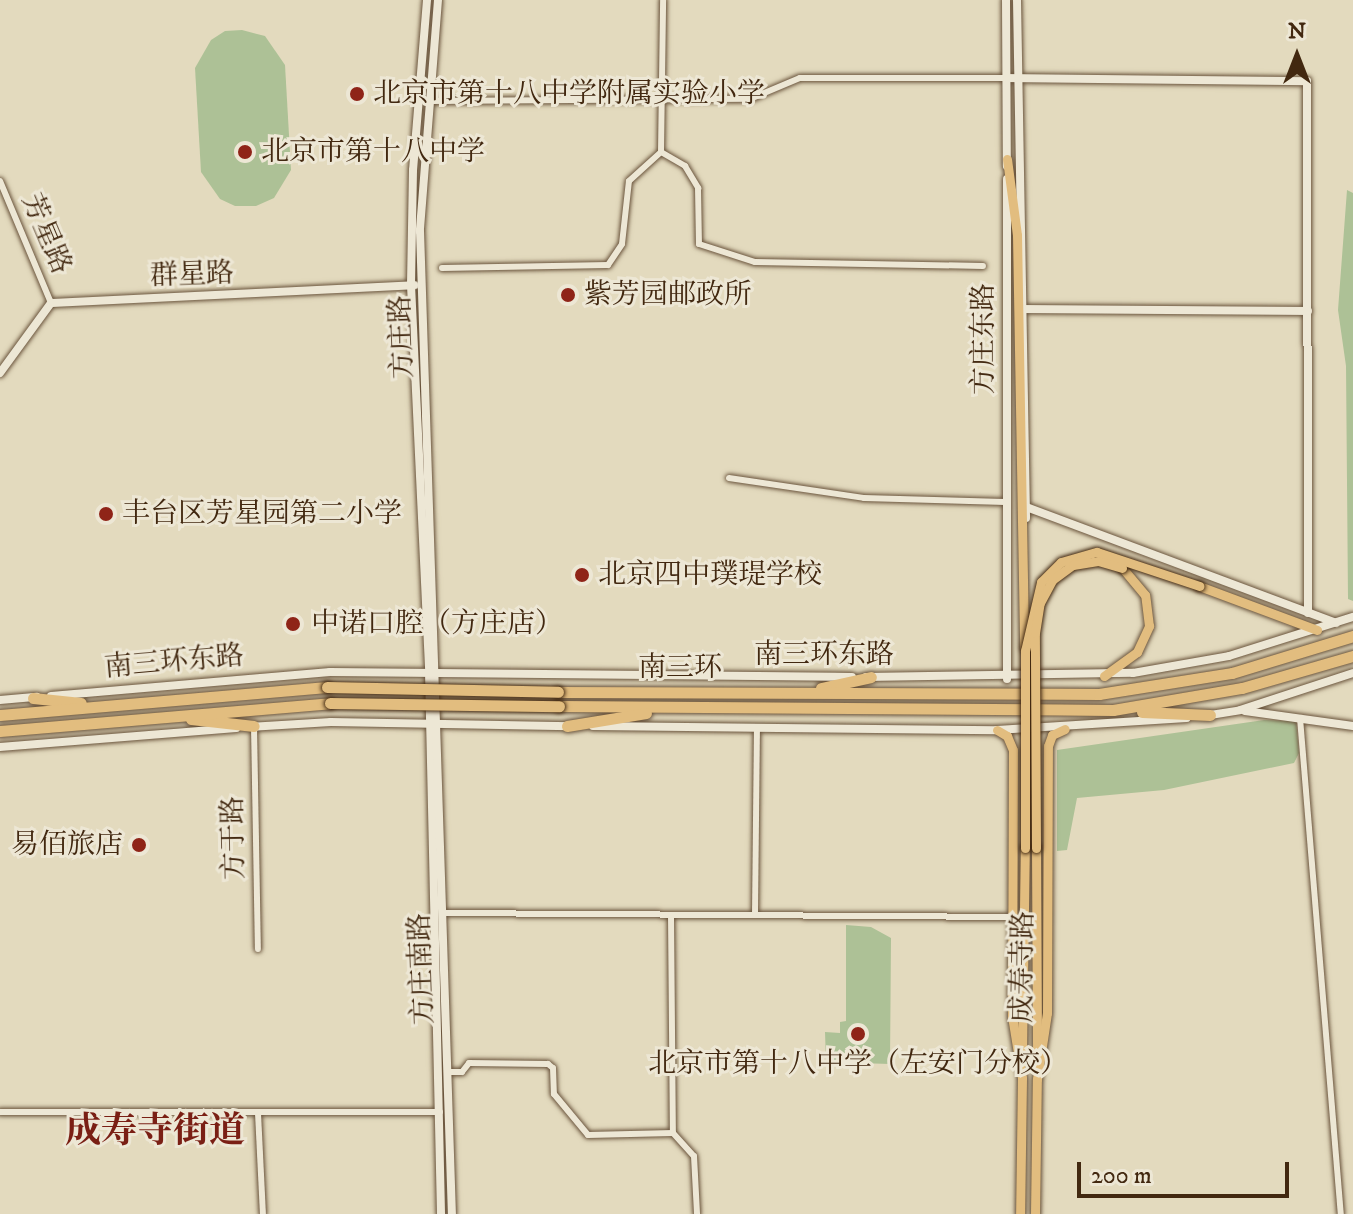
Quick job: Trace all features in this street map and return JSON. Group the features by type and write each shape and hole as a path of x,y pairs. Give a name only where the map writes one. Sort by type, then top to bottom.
{"highway":[{"name":"南三环","path":"0,715 327,687 1050,697 1142,690 1260,666 1353,636"},
{"name":"南三环","path":"0,731 330,703 1113,710 1242,688 1353,656"},
{"path":"800,692 871,677"},
{"path":"33,698 106,706"},
{"path":"567,726 676,708"},
{"path":"1113,710 1210,715"},
{"path":"166,716 254,726"}],"main road":[{"path":"1007,159 1017,235 1025,651 1022,1078"},
{"path":"1025,651 1041,582 1078,554 1115,555 1317,630"},
{"path":"1037,1079 1036,848 1040,603 1052,580 1073,565 1098,561 1122,568 1145,595 1149,626 1137,652 1104,676"},
{"name":"成寿寺路","path":"1035,1214 1037,1079 1047,1013 1048,746 1052,735 1065,729"},
{"name":"成寿寺路","path":"997,730 1007,736 1013,750 1012,1016 1022,1078 1020,1214"},
{"path":"1013,824 1018,813 1030,809 1041,813 1047,824"}],"street":[{"name":"方庄路","path":"427,0 413,170 411,285 433,672"},
{"name":"方庄路","path":"433,672 422,285 438,0"},
{"path":"442,268 608,265 622,244 629,181 661,152 663,0"},
{"name":"方庄东路","path":"1006,0 1007,679"},
{"path":"1017,0 1025,309 1026,678"},
{"path":"430,101 661,102 750,99 800,78 1307,81 1308,613"},
{"path":"661,152 685,166 698,188 699,244 755,262 983,266"},
{"name":"芳星路","path":"0,181 51,303"},
{"name":"群星路","path":"51,303 422,285"},
{"path":"0,373 51,303"},
{"path":"1025,309 1308,311"},
{"path":"729,478 864,498 1005,502"},
{"path":"1026,507 1337,624"},
{"name":"南三环东路","path":"0,700 289,673 1007,679 1104,676 1229,656 1353,617"},
{"path":"432,723 433,672"},
{"path":"0,747 254,726 432,723 1065,729 1240,710 1353,673"},
{"path":"1240,710 1353,726"},
{"path":"1300,718 1341,1214"},
{"name":"方庄南路","path":"432,723 443,913 452,1214"},
{"name":"方庄南路","path":"432,723 441,1214"},
{"name":"方于路","path":"254,726 258,949"},
{"path":"755,915 757,728"},
{"path":"443,913 1012,917"},
{"path":"671,915 673,1133 694,1156 697,1214"},
{"path":"447,1072 462,1072 469,1063 548,1064 553,1068 554,1094 588,1135 673,1133"},
{"path":"0,1112 440,1112"},
{"path":"258,1113 263,1214"}],"green space":[{"path":"242,30 265,36 285,65 291,170 274,198 256,206 235,206 220,199 201,172 195,68 211,40 225,31"},
{"path":"1347,190 1353,193 1353,601 1348,599 1346,366 1338,310"},
{"path":"1264,720 1296,721 1299,753 1294,763 1164,790 1077,798 1067,850 1057,851 1057,750"},
{"path":"846,925 871,927 891,938 890,1064 826,1062 825,1032 840,1033 840,1022 846,1021"}],"place":[{"name":"北京市第十八中学附属实验小学","path":"357,94"},
{"name":"北京市第十八中学","path":"245,152"},
{"name":"紫芳园邮政所","path":"568,295"},
{"name":"丰台区芳星园第二小学","path":"106,514"},
{"name":"北京四中璞瑅学校","path":"582,575"},
{"name":"中诺口腔（方庄店）","path":"293,624"},
{"name":"易佰旅店","path":"139,845"},
{"name":"北京市第十八中学（左安门分校）","path":"858,1034"}],"district":[{"name":"成寿寺街道","path":"155,1132"}]}
